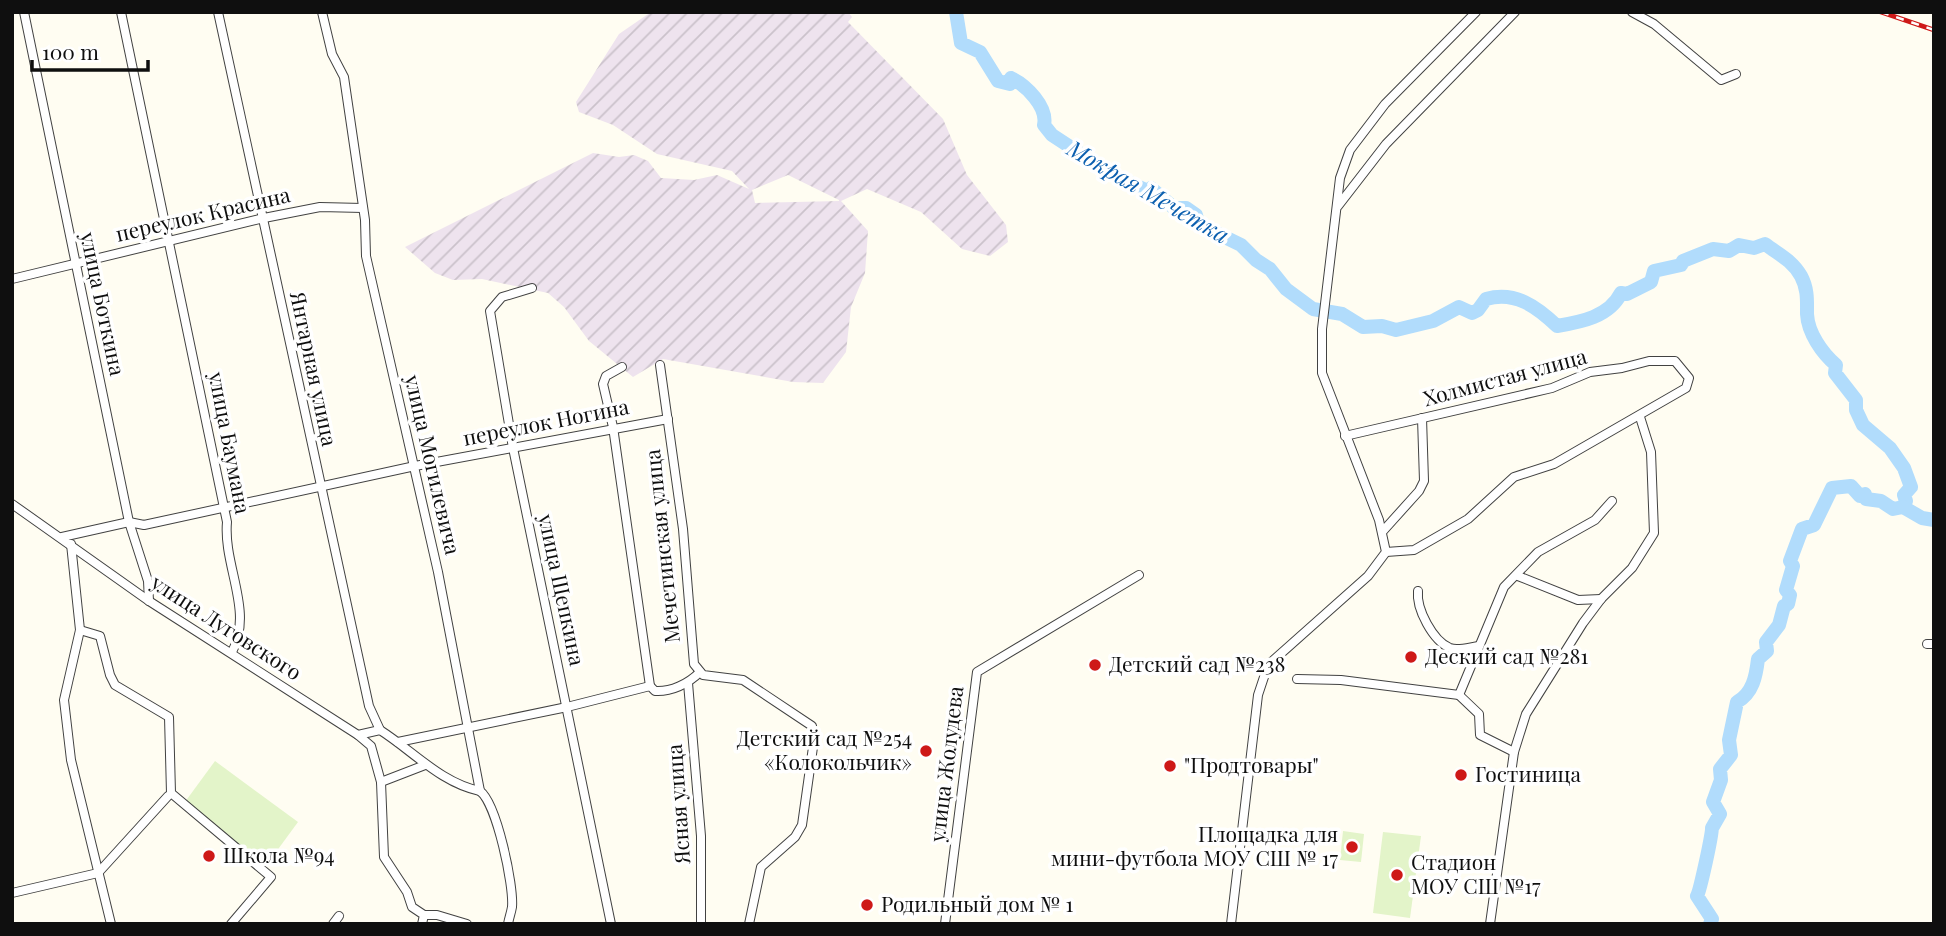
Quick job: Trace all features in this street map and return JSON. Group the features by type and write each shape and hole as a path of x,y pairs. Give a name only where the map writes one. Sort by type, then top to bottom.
{"street":[{"name":"улица Боткина","path":"24,12 129,522 148,581 149,601"},
{"name":"улица Баумана","path":"121,12 225,508 241,627 232,652"},
{"name":"Янтарная улица","path":"218,12 369,706 380,730"},
{"name":"улица Могилевича","path":"322,12 332,54 344,77 363,208 366,256 415,466 480,791 493,810 510,887 512,906 508,924"},
{"path":"1387,552 1383,531 1322,373 1322,328 1340,178 1350,150 1385,104 1476,12"},
{"path":"1336,209 1386,144 1515,12"},
{"path":"1632,12 1672,38 1721,80 1735,74"},
{"name":"переулок Красина","path":"12,279 264,218 320,207 363,208"},
{"name":"улица Щепкина","path":"532,288 502,297 490,311 513,447 611,924"},
{"name":"Холмистая улица","path":"1345,436 1552,388 1590,372 1649,361 1675,361 1689,378 1686,388 1640,416"},
{"name":"Мечетинская улица","path":"660,365 683,529 691,656 699,672"},
{"path":"622,367 606,376 603,384 613,427 650,686 655,691 665,691 688,682 699,672 743,680 812,726 814,740 802,825 795,836 761,867 749,924"},
{"path":"1231,924 1258,695 1268,665 1368,576 1387,552 1414,550 1468,519 1514,477 1554,464 1640,416 1651,452 1654,533 1632,568 1601,599 1544,681 1526,714 1514,752 1490,924"},
{"path":"1383,531 1419,491 1424,481 1422,418"},
{"name":"переулок Ногина","path":"62,537 129,522 144,525 415,466 613,427 668,419"},
{"path":"1514,752 1480,735 1477,709 1462,701 1459,695 1504,587 1518,576 1538,552 1595,520 1612,501"},
{"name":"улица Луговского","path":"12,504 149,601 358,735"},
{"path":"71,544 80,629 64,700 71,760 111,924"},
{"name":"улица Жолудева","path":"945,924 977,672 1139,575"},
{"path":"1518,576 1578,600 1601,599"},
{"path":"1418,591 1419,611 1442,642 1454,650 1479,646"},
{"path":"80,629 100,636 115,685 169,717 171,793 271,877 231,924"},
{"path":"1297,679 1341,680 1459,695"},
{"name":"Ясная улица","path":"688,682 701,836 701,924"},
{"path":"398,742 567,707 650,686"},
{"path":"358,735 380,730 425,765 458,783 480,791"},
{"path":"358,735 371,746 381,782 384,857 407,892 412,907 423,919 451,918 467,924"},
{"path":"381,782 425,765"},
{"path":"12,893 98,873 168,796"}],"shaded area":[{"path":"651,12 848,12 852,17 848,22 943,119 967,175 1006,225 1008,242 990,256 962,249 921,212 867,189 841,201 868,231 865,273 851,307 846,352 823,383 793,382 663,359 633,377 589,341 564,307 548,293 482,279 453,280 435,273 405,247 593,153 619,157 634,155 648,161 661,178 694,180 717,175 749,189 732,171 657,154 613,125 579,112 576,102 619,34","holes":["788,175 839,200 755,203 752,190"]}],"green space":[{"path":"215,761 298,822 265,867 182,806"},
{"name":"Площадка для мини-футбола МОУ СШ № 17","path":"1343,831 1364,834 1361,862 1340,860"},
{"name":"Стадион МОУ СШ №17","path":"1383,832 1421,836 1410,918 1373,913"}],"waterway":[{"name":"Мокрая Мечетка","path":"956,12 961,43 980,52 998,81 1010,84 1011,78 1029,91 1043,111 1044,125 1052,135 1113,175 1148,191 1151,188 1174,208 1186,208 1196,215 1198,224 1241,245 1270,269 1286,289 1313,309 1342,314 1363,327 1382,326 1396,330 1433,321 1459,307 1472,313 1478,310 1486,299 1497,297 1524,302 1557,326 1575,323 1602,313 1621,293 1627,294 1651,282 1654,271 1681,265 1683,261 1713,249 1729,251 1739,245 1754,248 1765,244 1797,270 1805,286 1808,321 1813,335 1821,349 1836,365 1835,373 1856,400 1856,410 1863,425 1890,448 1904,468 1911,487 1904,495 1906,501 1903,507 1893,509 1881,501 1866,499 1865,494 1860,496 1851,486 1832,488 1814,525 1802,529 1790,561 1793,566 1786,590 1790,595 1788,604 1784,606 1779,625 1766,642 1767,651 1758,659 1750,689 1737,702 1729,740 1731,755 1720,769 1721,780 1713,802 1720,814 1712,828 1697,896 1712,919 1710,924"},
{"path":"1903,507 1922,518 1934,520"}],"railway":[{"path":"1881,12 1934,30"}],"place":[{"name":"Деский сад №281","path":"1411,657"},
{"name":"Детский сад №238","path":"1095,665"},
{"name":"Детский сад №254 «Колокольчик»","path":"926,751"},
{"name":"\"Продтовары\"","path":"1170,766"},
{"name":"Гостиница","path":"1461,775"},
{"name":"Площадка для мини-футбола МОУ СШ № 17","path":"1352,847"},
{"name":"Школа №94","path":"209,856"},
{"name":"Стадион МОУ СШ №17","path":"1397,875"},
{"name":"Родильный дом № 1","path":"867,905"}]}
